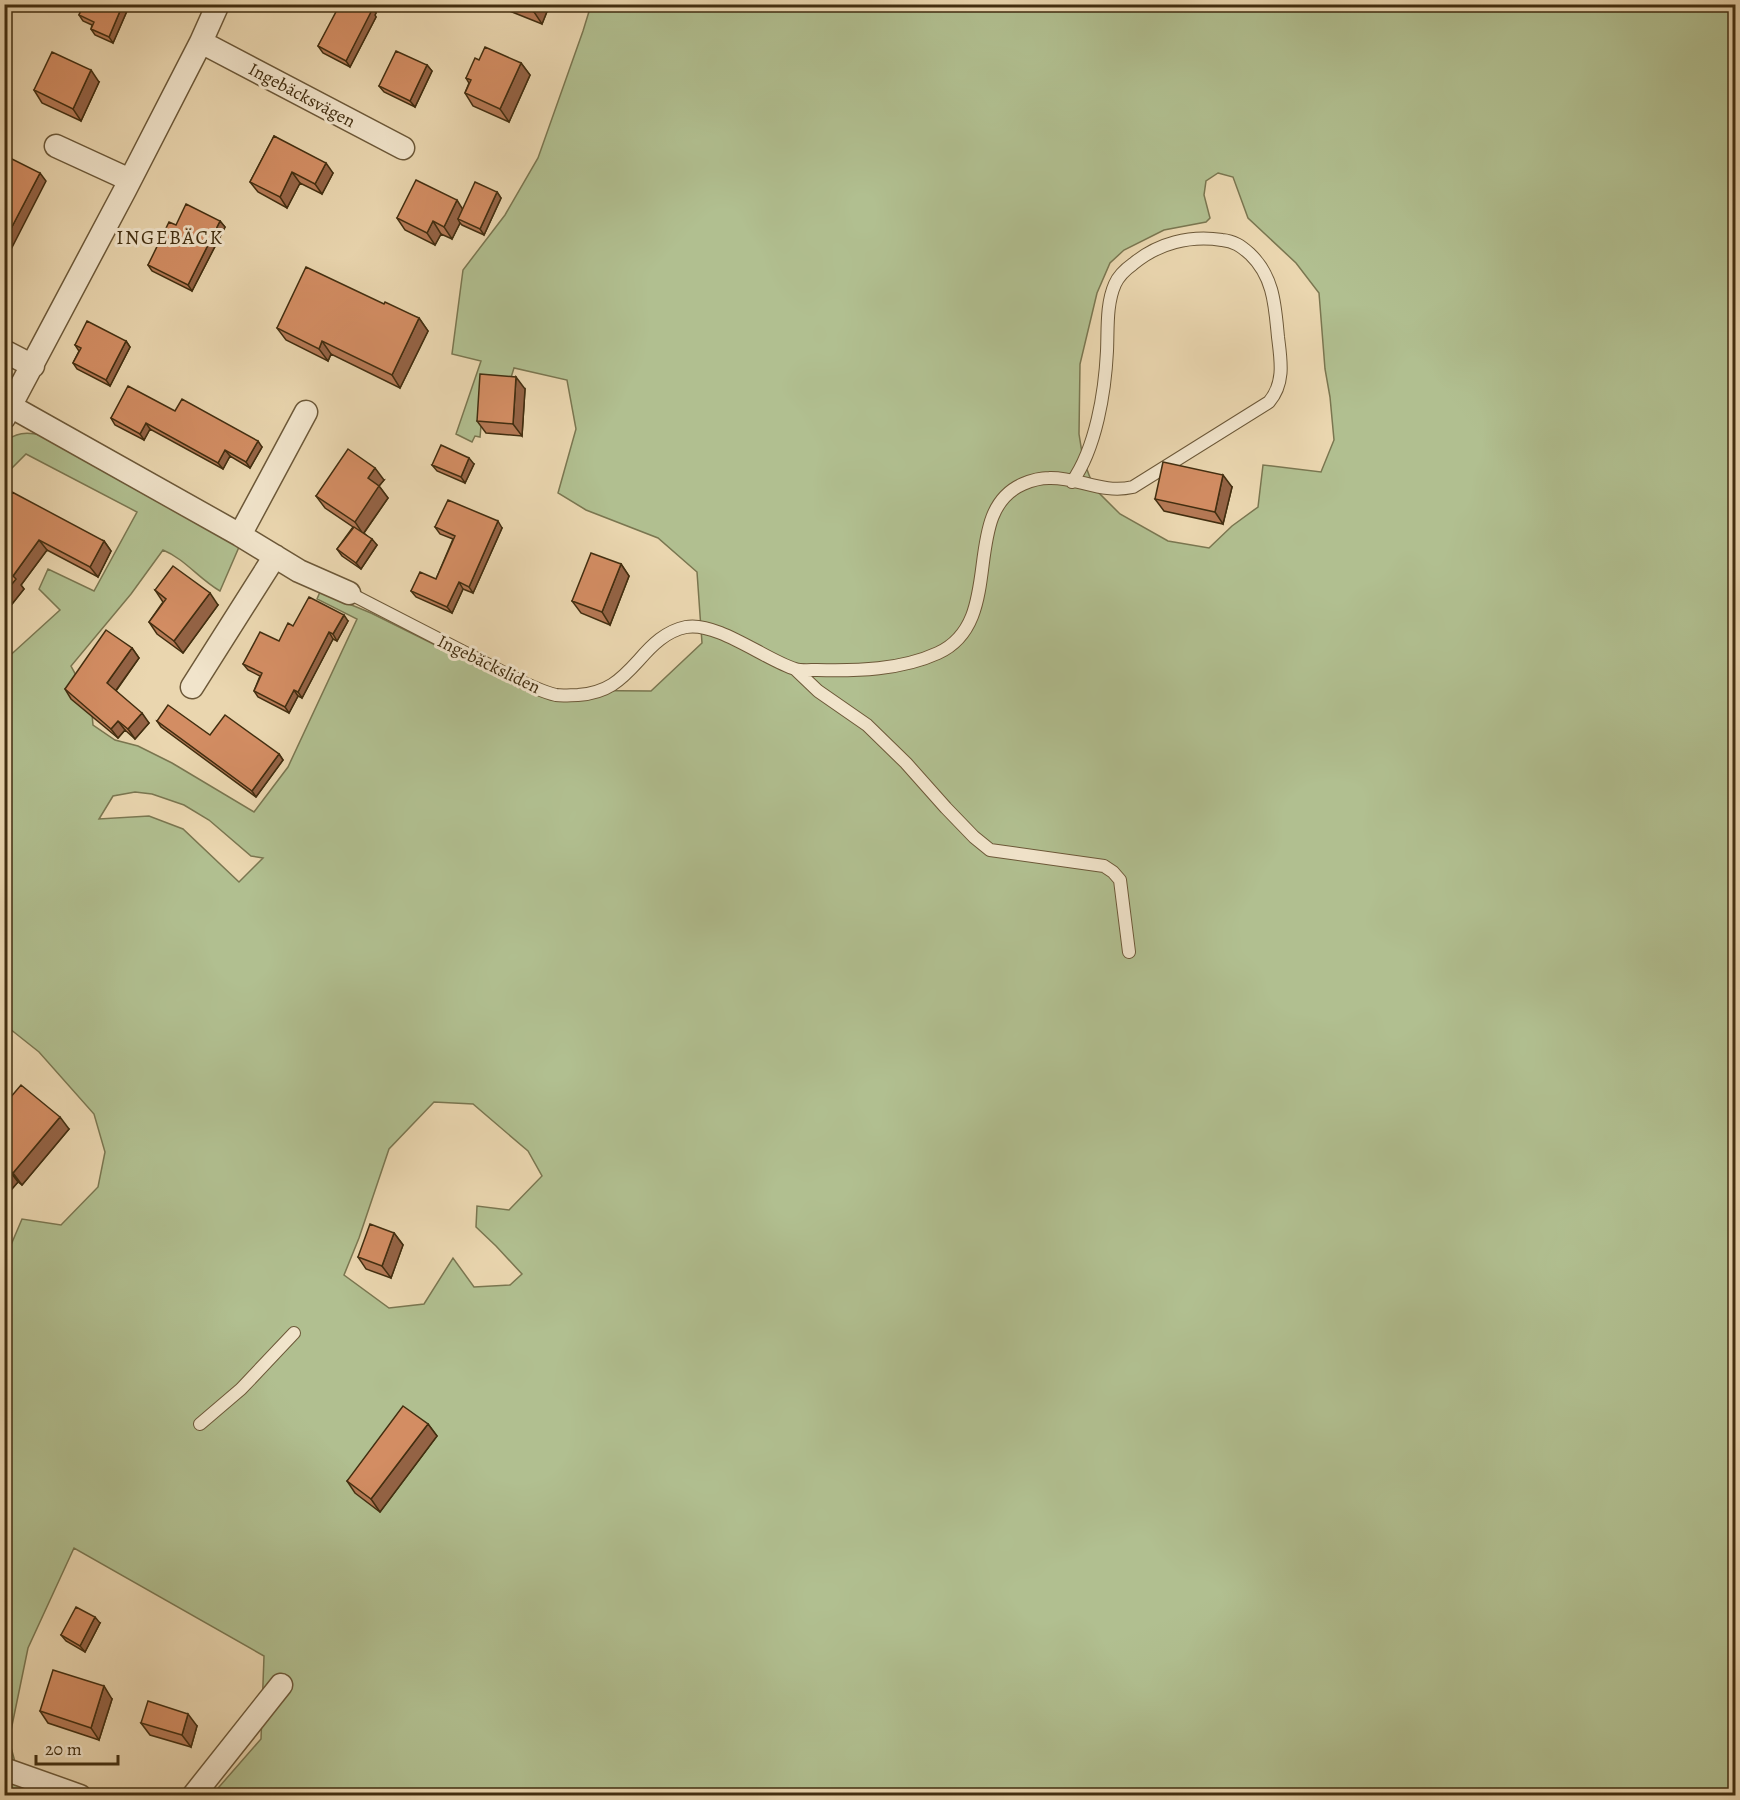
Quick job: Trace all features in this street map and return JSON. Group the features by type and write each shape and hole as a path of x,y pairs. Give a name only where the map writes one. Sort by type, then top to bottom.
{"street":[{"path":"8,413 201,42 218,4"},
{"name":"Ingebäcksvägen","path":"201,42 403,148"},
{"path":"56,146 130,180"},
{"path":"4,351 33,366"},
{"path":"240,535 306,412"},
{"name":"Ingebäcksliden","path":"8,413 240,535 299,571 349,593"},
{"path":"192,687 275,556"},
{"path":"193,1796 281,1685"},
{"path":"4,1769 80,1796"}],"lane":[{"name":"Ingebäcksliden","path":"349,593 526,684 564,696 594,694 611,687 624,677 659,639 686,627 704,628 715,632 745,644 796,670 883,668 938,653 957,641 968,625 976,605 985,543 994,512 1014,489 1046,477 1102,488 1121,489 1134,486 1269,402 1276,394 1282,370 1275,298 1263,269 1242,246 1232,241 1214,239 1183,240 1156,248 1124,270 1116,282 1109,316 1104,385 1099,410 1088,450 1072,482"},
{"path":"796,670 818,691 867,725 906,763 974,837 990,850 1104,866 1113,872 1120,880 1129,952"},
{"path":"200,1424 241,1389 294,1333"}],"green space":[{"path":"591,5 1735,5 1735,1795 212,1795 261,1739 264,1656 74,1548 28,1648 9,1740 24,1795 5,1795 5,1259 22,1219 61,1225 98,1187 105,1152 94,1114 39,1052 5,1025 5,660 60,610 39,589 48,569 94,591 137,512 26,454 7,473 4,443 21,434 41,435 239,547 220,591 163,550 131,594 71,666 91,703 93,725 115,740 138,746 172,763 254,812 288,767 357,619 317,599 320,592 371,613 526,690 651,691 702,643 697,572 658,538 586,510 558,493 576,429 567,380 514,368 509,384 485,381 480,437 475,436 472,442 456,434 481,361 452,354 463,270 505,215 538,158","holes":["1218,173 1233,177 1248,218 1296,263 1319,293 1334,440 1321,472 1263,465 1258,507 1232,526 1209,548 1168,541 1120,514 1094,488 1083,459 1079,434 1080,364 1097,293 1110,263 1124,250 1164,230 1206,222 1210,218 1204,195 1206,181","135,792 152,794 184,805 209,820 251,856 263,858 239,882 183,829 149,816 99,819 113,796","434,1102 473,1104 528,1151 542,1176 509,1210 477,1206 476,1227 522,1274 510,1285 474,1287 453,1258 424,1304 389,1308 344,1275 389,1149"]}],"building":[{"path":"84,4 123,4 109,37 91,29 94,22 79,15"},
{"path":"342,4 368,4 372,7 346,61 318,46"},
{"path":"516,4 537,4 534,12"},
{"path":"485,47 521,63 500,109 465,93 471,80 466,78 475,58 479,60"},
{"path":"396,51 427,65 410,101 379,86"},
{"path":"52,52 91,70 73,109 34,90"},
{"path":"274,136 326,163 315,184 292,172 280,197 250,182"},
{"path":"4,155 40,173 4,242"},
{"path":"416,180 457,200 444,227 433,221 427,233 397,218"},
{"path":"475,182 497,192 480,229 458,219"},
{"path":"186,204 220,221 188,285 148,265 169,222 176,225"},
{"path":"306,267 419,318 392,375 322,341 319,349 277,328"},
{"path":"87,321 126,341 106,380 73,363 81,348 75,345"},
{"path":"480,374 516,377 513,424 477,421"},
{"path":"128,386 175,411 182,399 258,441 246,462 225,450 218,463 146,423 140,434 111,418"},
{"path":"441,445 469,458 461,477 432,465"},
{"path":"348,449 375,468 368,478 379,486 355,522 316,496"},
{"path":"1163,462 1223,475 1215,512 1155,499"},
{"path":"12,492 104,541 90,567 39,540 13,576 16,579 4,594 4,507"},
{"path":"448,500 498,521 469,587 459,582 447,607 411,591 420,572 436,579 455,536 435,527"},
{"path":"354,527 372,539 356,563 337,549"},
{"path":"591,553 621,564 602,612 572,601"},
{"path":"173,566 210,593 174,641 149,622 166,599 155,590"},
{"path":"309,597 344,615 333,634 329,632 298,692 294,690 285,707 254,691 262,673 243,664 260,632 279,641 288,623 293,626"},
{"path":"106,630 132,648 107,683 142,713 128,729 118,721 111,729 65,689"},
{"path":"168,705 210,735 225,715 279,754 252,791 157,721"},
{"path":"21,1085 60,1117 13,1173 9,1170 4,1175 4,1105"},
{"path":"370,1224 394,1233 382,1266 358,1257"},
{"path":"403,1406 428,1424 371,1499 347,1481"},
{"path":"76,1607 95,1617 80,1646 61,1635"},
{"path":"53,1670 104,1686 91,1728 40,1711"},
{"path":"148,1701 188,1714 182,1735 141,1723"}],"district":[{"name":"INGEBÄCK","path":"170,237"}]}
